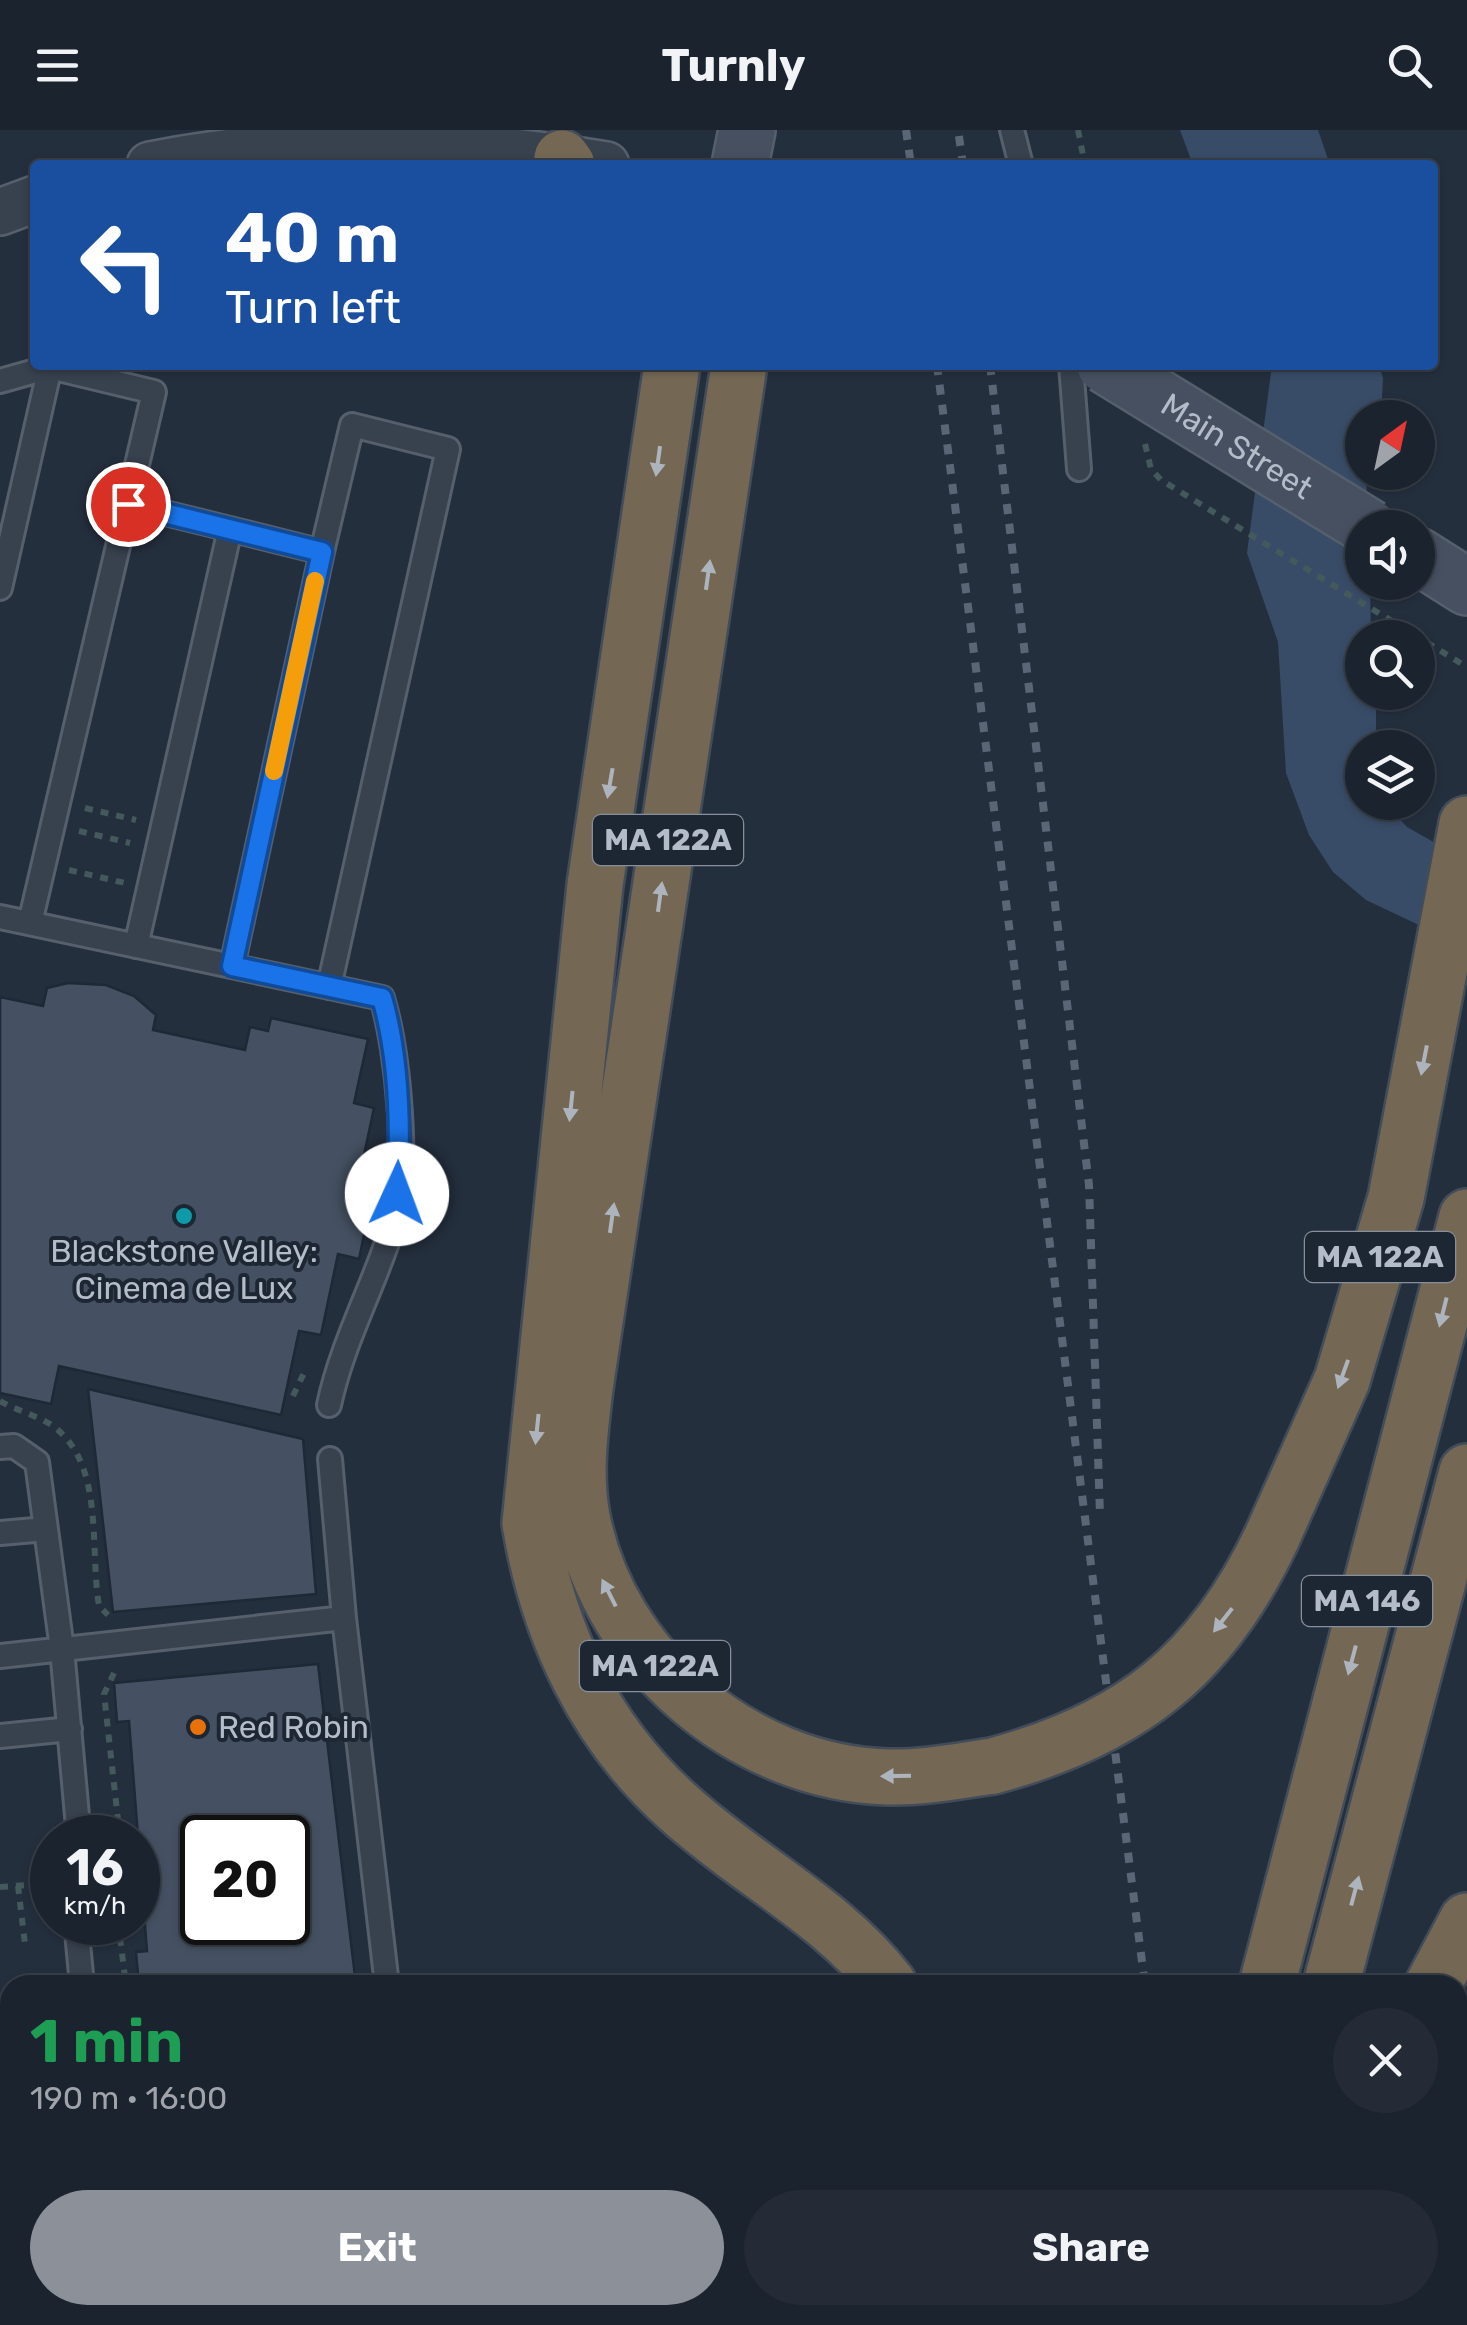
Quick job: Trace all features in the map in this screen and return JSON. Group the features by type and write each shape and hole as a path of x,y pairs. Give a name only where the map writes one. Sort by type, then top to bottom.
{"highway":[{"path":"671,370 595,885 530,1523 541,1588 574,1668 621,1749 680,1810 822,1916 880,1975"},
{"name":"MA 122A","path":"738,370 577,1452 582,1516 604,1583 625,1625 658,1669 706,1711 763,1749 829,1770 886,1777 993,1766 1091,1734 1141,1704 1187,1663 1226,1616 1254,1576 1272,1537 1342,1380 1368,1298 1396,1198 1467,824"},
{"name":"MA 146","path":"1270,1975 1467,1217"},
{"name":"MA 146","path":"1334,1975 1467,1472"},
{"path":"1438,1975 1463,1927"}],"main road":[{"path":"741,160 746,130"},
{"name":"Main Street","path":"1113,370 1345,513"},
{"path":"1435,567 1467,587"}],"street":[{"path":"182,160 258,148 340,142 555,160"},
{"path":"0,212 30,201"}],"lane":[{"path":"1012,130 1020,160"},
{"path":"0,381 42,370"},
{"path":"0,588 50,370"},
{"path":"30,924 154,392 59,370"},
{"path":"1071,370 1079,469"},
{"path":"232,966 352,425 448,449 329,987"},
{"path":"128,504 322,552"},
{"path":"136,946 230,529"},
{"path":"0,917 382,998 394,1062 398,1169 395,1220 335,1376 329,1405"},
{"path":"0,1448 14,1446 37,1462 62,1649 78,1815"},
{"path":"330,1458 385,1975"},
{"path":"0,1533 46,1529"},
{"path":"0,1656 344,1618"},
{"path":"0,1736 70,1729"},
{"path":"78,1945 81,1975"}],"path":[{"path":"1078,130 1084,160"},
{"path":"1206,507 1467,667"},
{"path":"55,813 142,821"},
{"path":"55,813 136,845"},
{"path":"43,864 128,884"},
{"path":"293,1396 309,1363"},
{"path":"0,1401 50,1424 76,1449 87,1478 99,1606 110,1617 124,1616"},
{"path":"117,1815 104,1694 108,1679 127,1668"},
{"path":"0,1887 30,1885"},
{"path":"18,1886 24,1944"},
{"path":"121,1945 125,1975"}],"water":[{"path":"1180,130 1318,130 1328,160 1191,160"},
{"path":"1271,370 1381,370 1382,400 1345,400 1345,490 1367,490 1368,510 1345,510 1345,600 1370,600 1371,620 1345,620 1345,710 1376,710 1376,730 1345,730 1345,820 1401,820 1437,844 1421,926 1366,900 1333,872 1309,835 1286,773 1278,642 1247,553"}],"building":[{"name":"Blackstone Valley: Cinema de Lux","path":"68,983 106,985 134,996 156,1015 153,1030 245,1050 250,1027 268,1031 271,1018 368,1039 354,1103 374,1108 360,1174 376,1178 359,1259 338,1254 321,1335 299,1331 281,1415 59,1366 51,1404 0,1393 0,997 43,1006 47,988"},
{"path":"88,1389 303,1439 316,1594 113,1612"},
{"path":"318,1664 355,1975 138,1975 136,1952 147,1951 147,1945 160,1945 160,1815 136,1815 129,1721 117,1722 114,1683"}],"railway":[{"path":"906,130 910,160"},
{"path":"959,136 962,160"},
{"path":"938,370 1144,1975"},
{"path":"991,370 1089,1185 1100,1515"}],"slow traffic":[{"path":"274,771 315,581"}],"place":[{"name":"Blackstone Valley: Cinema de Lux","path":"184,1216"},
{"name":"Red Robin","path":"198,1727"}],"route":[{"path":"128,504 322,552 232,966 382,998 390,1026 398,1110 397,1194"}]}
